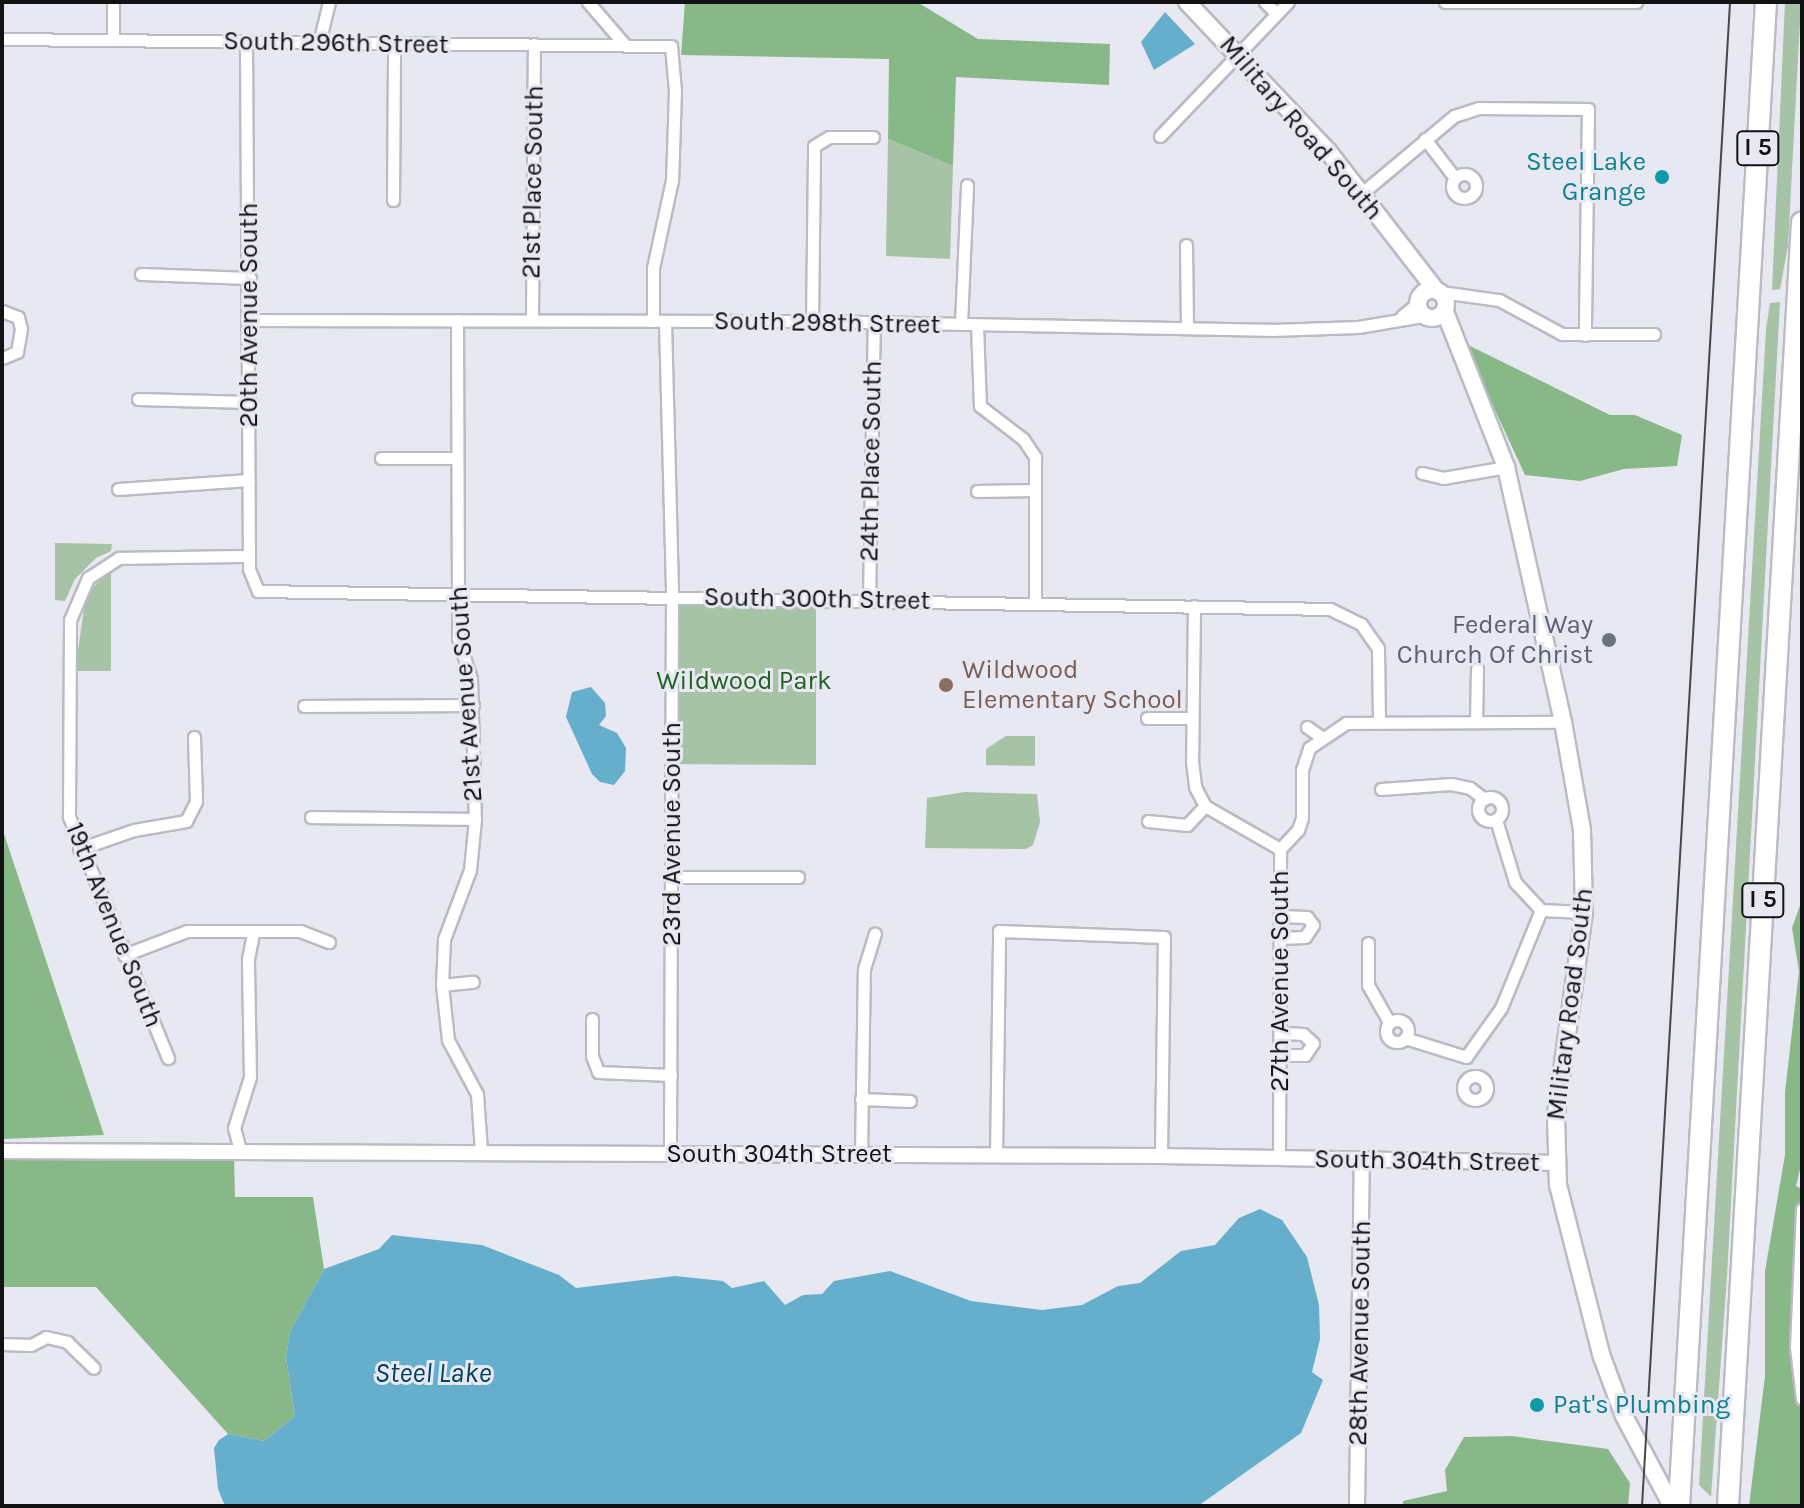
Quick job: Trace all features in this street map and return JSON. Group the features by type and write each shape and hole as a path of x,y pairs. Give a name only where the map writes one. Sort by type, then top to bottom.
{"highway":[{"name":"I 5","path":"1679,1506 1766,2"},
{"name":"I 5","path":"1728,1506 1802,222"}],"main road":[{"name":"Military Road South","path":"1187,2 1362,193 1409,260 1442,300 1458,354 1506,467 1563,722 1582,830 1584,912 1556,1115 1555,1163 1602,1357 1624,1416 1672,1506"},
{"name":"Military Road South","path":"1409,260 1422,309 1458,354"},
{"path":"1422,309 1442,300"},
{"path":"1422,309 1442,300"}],"street":[{"path":"113,2 113,39"},
{"path":"319,43 329,2"},
{"path":"588,2 625,45"},
{"path":"1265,2 1276,13"},
{"path":"1160,136 1236,52 1288,2"},
{"path":"1445,2 1636,2"},
{"name":"South 296th Street","path":"2,39 671,46"},
{"name":"20th Avenue South","path":"246,42 250,278 249,556 253,587"},
{"path":"393,200 394,43"},
{"name":"21st Place South","path":"532,320 534,44"},
{"name":"23rd Avenue South","path":"670,1154 672,597 659,321 653,268 672,180 671,46"},
{"path":"1362,193 1454,116 1479,108 1588,109 1585,335"},
{"path":"812,321 812,163 817,143 837,136 873,137"},
{"path":"1425,139 1455,178"},
{"path":"961,324 967,185"},
{"path":"1186,245 1187,328"},
{"path":"141,274 250,278"},
{"path":"1442,300 1461,294 1499,300 1553,332 1654,334"},
{"name":"South 298th Street","path":"250,320 812,321 1340,329 1422,309"},
{"path":"2,311 18,317 21,329 17,352 2,358"},
{"name":"21st Avenue South","path":"457,320 455,458 460,653 473,705 475,819 470,870 444,939 442,985 448,1040 477,1094 481,1151"},
{"name":"24th Place South","path":"869,600 874,323"},
{"path":"977,325 980,406 1023,439 1035,457 1035,603"},
{"path":"138,399 250,402"},
{"path":"381,458 455,458"},
{"path":"1422,473 1448,477 1506,467"},
{"path":"118,489 249,480"},
{"path":"977,491 1034,490"},
{"name":"19th Avenue South","path":"168,1058 79,849 67,798 67,642 88,578 103,564 130,556 249,556"},
{"name":"South 300th Street","path":"253,587 266,594 672,597 1330,609 1351,617 1372,637 1381,660 1379,720"},
{"path":"1194,606 1190,718 1193,781 1205,806 1280,849"},
{"path":"1476,721 1477,669"},
{"path":"304,706 473,705"},
{"path":"1147,718 1190,718"},
{"path":"1307,727 1320,736 1346,723 1379,720 1563,722"},
{"name":"27th Avenue South","path":"1279,1158 1280,849 1298,830 1303,763 1320,736"},
{"path":"79,849 134,830 186,821 196,801 194,737"},
{"path":"1381,789 1451,784 1470,788 1484,799 1496,799 1501,805 1496,820 1515,882 1541,910 1584,912"},
{"path":"1148,821 1187,825 1205,806"},
{"path":"311,817 475,819"},
{"path":"671,877 798,877"},
{"path":"1466,1057 1501,1008 1541,910"},
{"path":"1281,916 1307,917 1313,925 1305,937 1282,938"},
{"path":"124,955 187,931 300,931 329,942"},
{"path":"996,1156 999,931 1164,937 1161,1156"},
{"path":"240,1150 234,1128 250,1077 248,959 253,933"},
{"path":"861,1154 864,965 875,934"},
{"path":"1368,943 1368,985 1389,1022 1387,1038 1405,1038 1466,1057"},
{"path":"442,985 473,982"},
{"path":"592,1019 592,1056 598,1072 671,1075"},
{"path":"1281,1033 1303,1034 1313,1043 1305,1055 1281,1055"},
{"path":"1466,1057 1472,1076"},
{"path":"861,1099 910,1101"},
{"name":"South 304th Street","path":"2,1151 1161,1156 1555,1163"},
{"name":"28th Avenue South","path":"1357,1506 1362,1160"},
{"path":"1802,1209 1796,1347 1802,1399"},
{"path":"2,1344 56,1339 67,1342 94,1368"}],"green space":[{"path":"685,2 917,2 978,39 1110,44 1109,85 956,77 953,166 888,139 889,59 681,55"},
{"path":"1785,2 1801,2 1788,246 1780,289 1772,290"},
{"path":"888,139 953,166 950,259 886,256"},
{"path":"1780,302 1727,1276 1711,1497 1699,1485 1766,329 1770,303"},
{"path":"1464,343 1610,415 1635,415 1682,435 1677,466 1624,469 1580,481 1525,475"},
{"path":"55,543 112,544 111,551 96,558 75,579 65,601 55,600"},
{"path":"111,568 111,671 75,671 86,595"},
{"name":"Wildwood Park","path":"672,597 816,600 816,765 673,764"},
{"path":"1006,736 1035,736 1035,766 986,765 986,749"},
{"path":"965,792 1037,794 1040,822 1033,845 1026,849 925,848 927,798"},
{"path":"2,828 104,1135 2,1139"},
{"path":"1802,900 1802,1161 1796,1186 1802,1189 1802,1506 1749,1506 1765,1376 1765,1271 1785,1155 1785,1092 1799,971 1792,928"},
{"path":"234,1156 235,1197 313,1197 324,1269 290,1332 286,1358 295,1416 264,1441 228,1434 96,1287 2,1287 2,1159"},
{"path":"1512,1436 1608,1449 1630,1483 1628,1506 1403,1506 1403,1501 1447,1491 1445,1470 1464,1437"}],"water":[{"path":"1165,12 1195,44 1154,70 1141,42"},
{"path":"591,687 605,703 606,716 599,725 617,733 626,748 625,771 614,785 600,782 592,774 566,717 572,692"},
{"name":"Steel Lake","path":"1260,1209 1282,1220 1307,1257 1319,1305 1320,1339 1312,1372 1323,1380 1301,1433 1198,1506 225,1506 218,1489 214,1448 219,1440 228,1434 264,1441 295,1416 286,1358 290,1332 324,1269 379,1249 392,1235 482,1245 559,1275 576,1288 675,1276 723,1281 732,1288 764,1281 785,1305 803,1295 822,1294 834,1281 890,1271 971,1301 1042,1310 1082,1305 1118,1286 1140,1283 1181,1251 1215,1245 1239,1218"}],"tram line":[{"path":"1642,1506 1730,2"}],"place":[{"name":"Steel Lake Grange","path":"1662,177"},
{"name":"Federal Way Church Of Christ","path":"1609,640"},
{"name":"Wildwood Elementary School","path":"946,685"},
{"name":"Pat's Plumbing","path":"1537,1405"}]}
